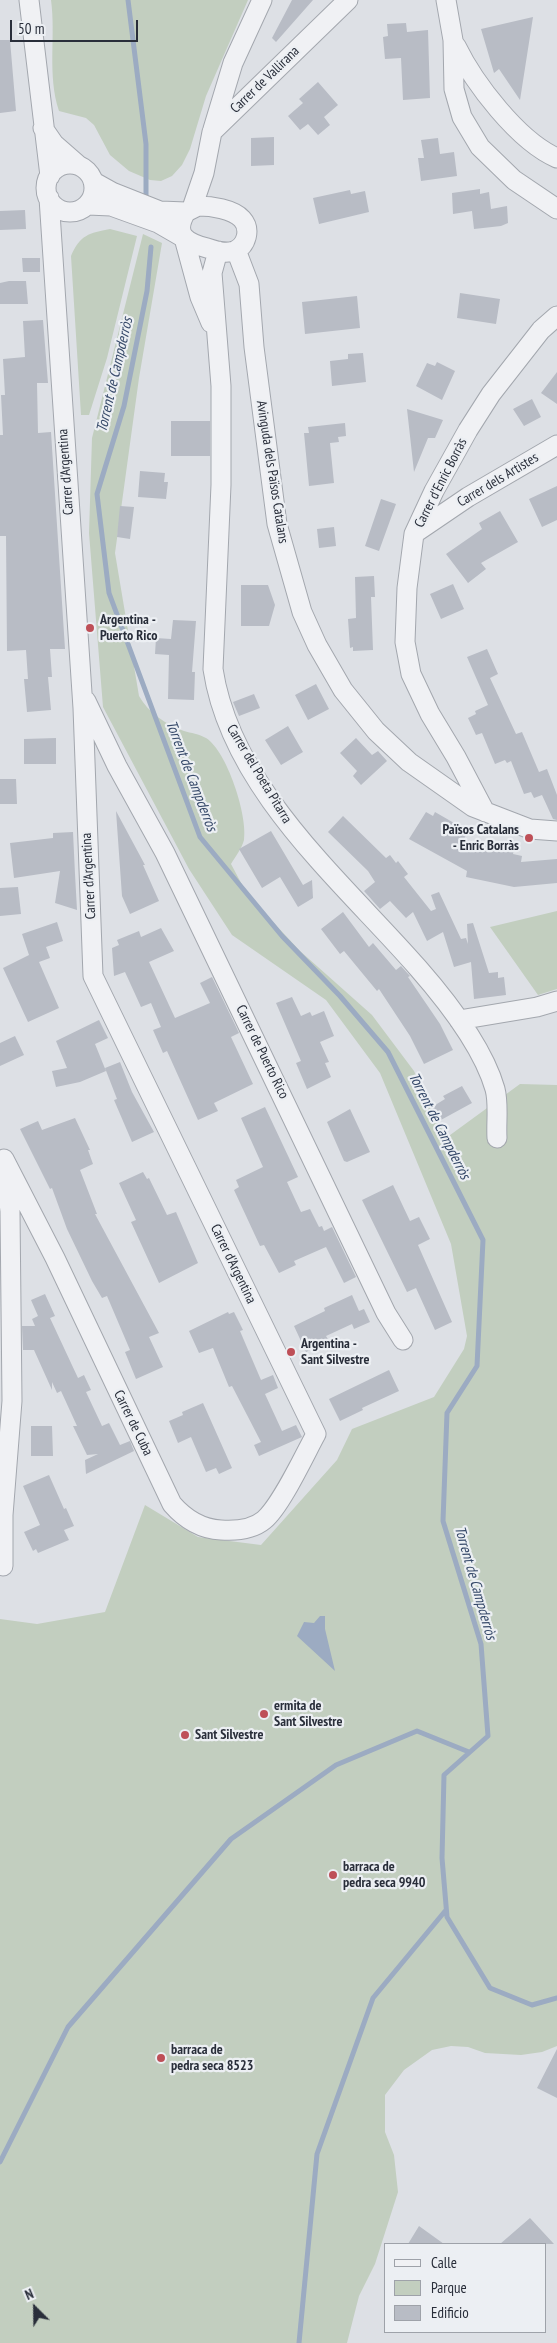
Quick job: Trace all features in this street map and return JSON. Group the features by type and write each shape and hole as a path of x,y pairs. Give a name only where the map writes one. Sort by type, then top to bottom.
{"street":[{"path":"29,0 50,176"},
{"path":"184,238 181,225 204,173 212,132 233,63 262,0"},
{"name":"Carrer de Vallirana","path":"212,132 348,0"},
{"path":"446,0 453,40 454,90 462,117 480,148 514,180 557,209"},
{"path":"453,40 469,72 519,131 557,158"},
{"path":"43,128 54,144 90,175 94,182 94,190 81,208"},
{"path":"78,165 62,166 50,176 47,183 48,198 59,209 111,206 158,223 195,246 227,251 244,243 246,237 245,224 237,214 198,206 189,210 160,211 112,192 94,182"},
{"path":"204,173 214,208"},
{"name":"Carrer d'Argentina","path":"48,198 82,694 93,976 316,1434"},
{"name":"Carrer d'Argentina","path":"52,268 57,241 81,208"},
{"name":"Carrer del Poeta Pitarra","path":"184,238 200,298 218,341"},
{"name":"Carrer del Poeta Pitarra","path":"227,251 212,274 221,386 222,486 214,669 217,693 224,715 258,779 294,833 324,868 417,966 459,1020 480,1056 495,1090 497,1138"},
{"name":"Avinguda dels Països Catalans","path":"227,251 249,284 258,374 278,524 302,612 343,690 376,731 410,762 473,807 530,829 557,831"},
{"name":"Carrer d'Enric Borràs","path":"485,812 456,757 430,714 411,674 404,642 407,588 414,534 434,491 468,430 491,394 541,330 557,316"},
{"name":"Carrer dels Artistes","path":"414,534 468,497 557,445"},
{"name":"Carrer de Puerto Rico","path":"82,694 117,766 165,853 386,1313 402,1340"},
{"path":"84,757 117,766"},
{"path":"459,1020 537,1007 557,1001"},
{"path":"2,1154 10,1211 12,1401 3,1515 3,1566"},
{"name":"Carrer de Cuba","path":"2,1154 55,1258 172,1504 180,1514 191,1522 215,1530 238,1531 255,1525 265,1519 281,1496 316,1434"}],"green space":[{"path":"51,0 248,0 206,96 190,149 182,165 172,176 161,181 150,180 129,171 110,155 94,125 86,118 59,111 53,83"},
{"path":"110,229 137,236 107,358 89,415 81,415 71,256 78,243 86,236"},
{"path":"143,234 162,243 139,378 115,553 139,696 152,713 164,722 206,738 214,745 228,770 243,816 244,840 231,864 247,894 300,951 372,1015 414,1071 446,1138 520,1084 557,1085 557,2046 542,2052 521,2055 485,2053 468,2047 451,2046 432,2050 404,2070 385,2095 385,2132 394,2155 398,2192 375,2264 359,2296 347,2343 0,2343 0,1619 37,1624 105,1612 145,1505 198,1537 261,1545 337,1460 352,1429 434,1397 464,1349 467,1336 451,1244 380,1073 326,1000 232,935 189,869 103,707 89,533 92,438"},
{"path":"557,911 557,989 538,995 490,927"}],"water":[{"path":"320,1616 325,1616 325,1629 335,1671 297,1636 304,1622 314,1623"}],"building":[{"path":"292,0 313,0 276,42 272,38"},
{"path":"533,17 520,100 499,69 494,73 481,29"},
{"path":"406,23 407,32 428,30 430,98 403,100 401,58 385,59 383,37 388,36 387,24"},
{"path":"0,40 10,40 16,111 0,113"},
{"path":"318,82 338,105 324,117 330,125 318,135 308,124 300,130 288,116 303,103 299,99"},
{"path":"274,137 274,165 251,166 251,138"},
{"path":"438,138 440,154 454,152 457,176 421,181 418,158 424,158 421,140"},
{"path":"480,189 480,194 489,192 491,209 507,206 508,223 501,226 474,229 472,211 453,214 452,193"},
{"path":"350,190 351,194 365,191 369,212 319,224 313,198"},
{"path":"25,210 26,229 0,230 0,211"},
{"path":"22,258 40,258 40,272 23,272"},
{"path":"26,281 28,304 0,304 0,283"},
{"path":"460,293 500,299 496,324 457,318"},
{"path":"357,296 360,328 305,334 302,302"},
{"path":"43,320 48,383 37,383 38,433 51,432 65,649 50,649 52,677 48,677 51,710 27,712 24,679 28,679 26,650 7,651 6,536 0,536 0,435 3,435 1,395 5,395 3,359 25,357 23,321"},
{"path":"363,353 366,382 332,386 330,361 348,359 348,354"},
{"path":"437,362 455,371 442,400 416,386 427,363 435,366"},
{"path":"557,372 557,404 541,393"},
{"path":"532,399 541,417 524,426 513,409"},
{"path":"407,409 443,420 435,438 428,438 414,472"},
{"path":"171,421 210,421 210,456 171,456"},
{"path":"345,423 346,436 338,437 339,442 330,443 334,483 309,486 304,433 309,433 308,427"},
{"path":"140,471 165,473 164,482 168,482 166,499 138,497"},
{"path":"557,486 557,520 542,527 529,499"},
{"path":"381,499 396,504 379,551 365,546"},
{"path":"120,506 134,507 130,539 117,537"},
{"path":"500,511 518,542 481,563 486,569 468,583 446,554 482,529 479,523"},
{"path":"334,527 336,546 319,548 317,529"},
{"path":"374,576 375,597 371,597 373,650 353,651 353,647 350,648 348,619 356,618 355,577"},
{"path":"453,584 464,609 441,619 430,594"},
{"path":"241,585 268,585 275,605 269,626 241,626"},
{"path":"173,620 196,621 192,672 195,672 194,700 168,699 169,655 155,654 156,638 171,639"},
{"path":"487,649 498,674 490,678 516,734 522,732 539,772 547,769 557,795 557,820 553,819 542,795 534,798 531,792 524,794 511,761 507,763 505,760 495,764 482,733 476,735 468,718 476,714 475,711 488,705 467,657"},
{"path":"316,684 329,709 308,720 295,695"},
{"path":"254,694 260,708 239,716 233,702"},
{"path":"288,726 303,752 281,765 265,740"},
{"path":"56,738 56,764 24,764 24,739"},
{"path":"356,738 372,755 378,751 387,761 361,785 353,776 357,771 340,753"},
{"path":"0,779 16,779 17,804 0,804"},
{"path":"116,811 145,865 143,865 159,901 130,914 122,896"},
{"path":"426,812 433,816 435,812 461,827 459,831 466,835 464,840 514,850 513,854 522,856 521,862 557,859 557,883 514,887 466,877 467,871 409,839"},
{"path":"343,816 386,858 390,855 396,863 398,861 408,874 404,877 431,911 436,909 431,895 439,892 461,939 466,938 468,944 467,924 473,923 489,973 498,972 498,978 504,977 506,995 474,999 471,962 454,967 443,932 427,941 413,912 406,918 390,901 380,909 364,891 375,882 368,871 328,832"},
{"path":"271,831 303,885 312,880 313,898 298,907 280,877 262,888 239,849"},
{"path":"73,832 77,910 55,903 60,871 14,878 10,843 53,838 53,833"},
{"path":"18,887 21,914 0,916 0,888"},
{"path":"343,912 369,947 373,943 396,970 401,966 410,976 408,977 440,1024 453,1050 424,1064 410,1036 379,989 377,991 344,951 340,954 321,929"},
{"path":"57,922 63,941 46,947 50,958 39,962 59,1008 28,1022 3,968 29,955 22,934"},
{"path":"161,928 174,951 149,962 175,1018 210,1003 200,983 212,977 239,1033 231,1037 253,1084 214,1103 218,1111 198,1120 167,1051 163,1053 153,1030 161,1027 151,1003 141,1007 125,972 114,976 112,948 119,945 117,940 139,931 141,937"},
{"path":"292,997 301,1016 310,1012 312,1016 324,1011 334,1036 320,1042 329,1062 325,1063 331,1077 307,1089 296,1063 301,1061 276,1003"},
{"path":"99,1020 108,1038 95,1044 106,1071 80,1082 56,1087 52,1071 67,1068 56,1041"},
{"path":"15,1036 24,1055 0,1066 0,1043"},
{"path":"120,1062 132,1092 154,1132 132,1142 114,1100 117,1099 105,1068"},
{"path":"462,1086 472,1103 439,1121 432,1107 445,1099 443,1096"},
{"path":"265,1107 298,1177 287,1182 301,1212 310,1209 319,1227 322,1226 324,1231 332,1227 356,1277 344,1283 326,1247 294,1261 296,1265 279,1273 264,1245 260,1246 234,1190 239,1187 236,1180 263,1167 241,1118"},
{"path":"350,1109 370,1152 347,1162 344,1161 327,1122"},
{"path":"75,1118 90,1150 88,1150 93,1164 80,1170 97,1214 95,1214 159,1333 149,1337 163,1367 136,1379 125,1352 130,1350 107,1296 102,1298 92,1281 67,1229 52,1188 50,1189 20,1129 38,1121 42,1130"},
{"path":"143,1172 147,1179 149,1178 167,1215 176,1212 198,1263 159,1283 131,1222 136,1220 119,1183"},
{"path":"393,1185 410,1221 419,1217 430,1239 418,1245 452,1322 435,1330 416,1288 407,1292 362,1200"},
{"path":"45,1294 55,1316 50,1318 78,1378 84,1375 91,1390 86,1392 102,1426 109,1423 120,1445 130,1441 134,1451 86,1474 85,1460 98,1454 87,1455 73,1426 77,1426 61,1391 57,1393 52,1382 52,1390 34,1350 23,1350 22,1326 35,1326 32,1319 38,1316 31,1300"},
{"path":"352,1295 359,1311 364,1309 370,1322 354,1329 352,1324 326,1336 329,1341 306,1352 294,1326 325,1311 324,1308"},
{"path":"228,1312 229,1314 234,1312 243,1330 240,1331 261,1380 273,1375 278,1388 265,1394 282,1431 296,1425 302,1437 259,1456 254,1445 261,1442 232,1386 229,1387 213,1348 199,1353 189,1331"},
{"path":"389,1370 399,1391 362,1408 363,1410 340,1421 329,1399"},
{"path":"203,1403 232,1468 219,1474 216,1468 206,1472 191,1437 178,1443 169,1421 183,1415 182,1412"},
{"path":"31,1426 52,1426 53,1456 31,1456"},
{"path":"49,1475 74,1526 64,1530 69,1540 38,1553 36,1549 33,1551 24,1532 40,1525 23,1486"},
{"path":"557,2049 557,2098 537,2088"},
{"path":"530,2218 554,2244 547,2243 501,2243"},
{"path":"419,2226 443,2243 409,2243"}],"waterway":[{"name":"Torrent de Campderròs","path":"128,0 146,144 146,196"},
{"name":"Torrent de Campderròs","path":"151,247 147,291 124,406 97,494 109,593 200,837 282,936 340,996 388,1052 483,1240 477,1366 447,1413 443,1521 481,1644 488,1736 444,1775 442,1858 447,1917 490,1988 532,2005 557,1998"},
{"path":"0,2162 68,2027 231,1839 336,1765 417,1731 469,1752"},
{"path":"299,2343 317,2154 373,1998 446,1910"}],"place":[{"name":"Argentina - Puerto Rico","path":"90,628"},
{"name":"Països Catalans - Enric Borràs","path":"529,838"},
{"name":"Argentina - Sant Silvestre","path":"291,1352"},
{"name":"ermita de Sant Silvestre","path":"264,1714"},
{"name":"Sant Silvestre","path":"185,1735"},
{"name":"barraca de pedra seca 9940","path":"333,1875"},
{"name":"barraca de pedra seca 8523","path":"161,2058"}]}
